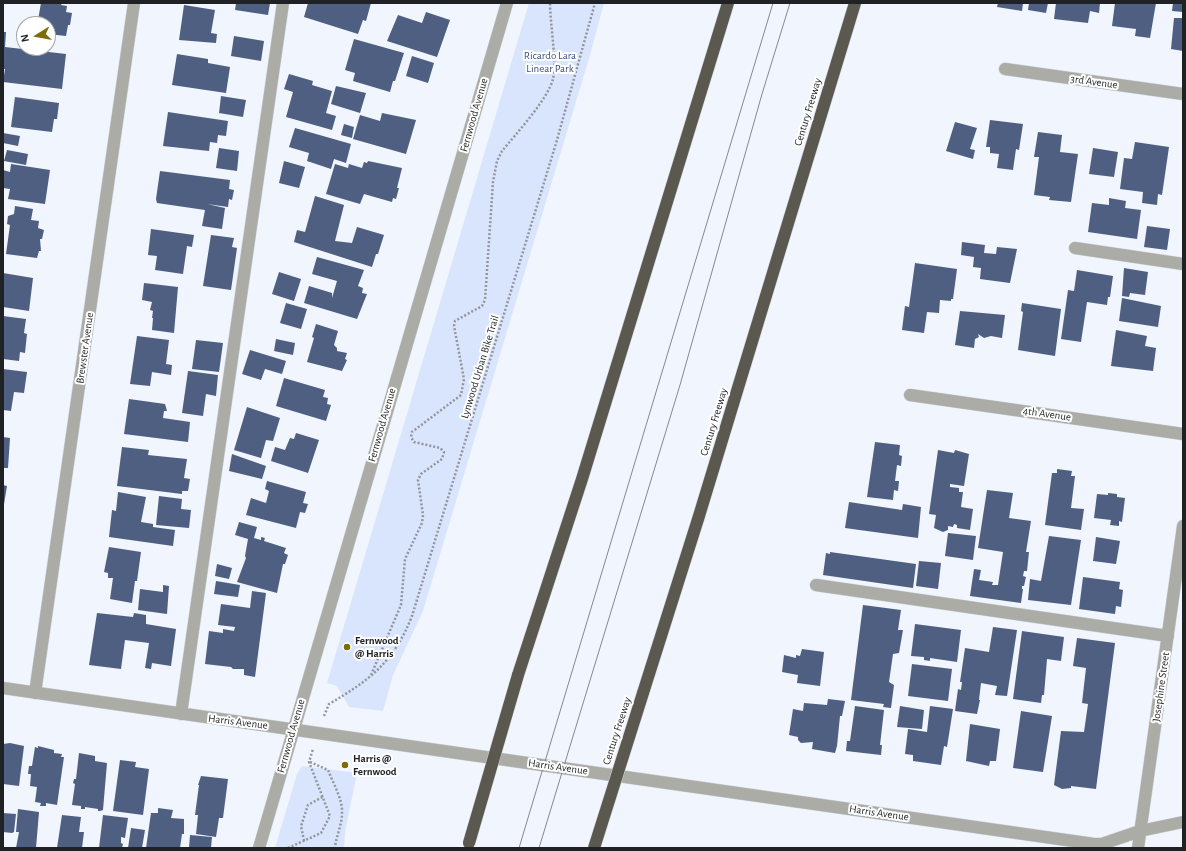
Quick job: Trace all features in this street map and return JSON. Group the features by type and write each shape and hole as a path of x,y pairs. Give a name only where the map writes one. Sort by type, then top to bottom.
{"highway":[{"path":"468,845 518,675 582,479 728,3"},
{"name":"Century Freeway","path":"594,848 699,516 855,3"}],"street":[{"name":"Brewster Avenue","path":"35,693 134,3"},
{"path":"181,714 283,3"},
{"name":"Fernwood Avenue","path":"259,848 507,3"},
{"name":"3rd Avenue","path":"1005,69 1183,94"},
{"path":"1075,248 1183,264"},
{"name":"4th Avenue","path":"910,395 1183,434"},
{"name":"Josephine Street","path":"1138,848 1168,636 1178,600 1183,526"},
{"path":"816,585 1168,636"},
{"name":"Harris Avenue","path":"3,688 1094,844 1102,844 1140,831 1183,822"}],"path":[{"path":"370,677 401,605 405,559 422,523 424,515 418,480 421,474 442,459 444,452 440,448 414,442 411,437 412,432 461,395 464,388 464,379 454,326 455,321 477,310 482,306 485,300 494,176 497,161 502,152 543,98 553,79 554,68 550,3"},
{"name":"Lynwood Urban Bike Trail","path":"329,704 360,686 370,677 397,647 412,616 557,140 595,3"},
{"path":"288,848 322,833 330,816 324,796 309,762 328,770 340,804 342,812 335,848"},
{"path":"304,841 301,826 308,805 324,796"}],"green space":[{"name":"Ricardo Lara Linear Park","path":"529,3 604,3 590,55 423,611 393,675 383,711 349,707 337,686 327,683"},
{"path":"302,766 357,773 345,832 344,848 275,848 297,774"}],"building":[{"path":"41,3 62,3 61,5 67,6 66,12 72,13 66,36 56,35 56,16 39,16"},
{"path":"236,3 270,3 268,15 235,10"},
{"path":"308,3 371,3 366,21 363,20 358,34 304,17"},
{"path":"998,3 1023,3 1022,11 997,7"},
{"path":"1029,3 1048,3 1046,13 1028,10"},
{"path":"1056,3 1100,3 1099,13 1090,11 1088,23 1054,19"},
{"path":"1115,3 1156,3 1150,38 1135,36 1136,29 1112,26"},
{"path":"1173,3 1183,3 1183,12 1172,11"},
{"path":"184,5 215,10 211,33 217,34 216,43 179,40"},
{"path":"426,12 450,20 437,57 387,41 398,15 422,23"},
{"path":"1174,18 1183,18 1183,51 1171,49"},
{"path":"3,32 6,32 5,47 16,48 16,56 56,56 56,53 66,54 62,89 3,82 5,69 3,69"},
{"path":"234,36 264,41 261,61 231,56"},
{"path":"354,39 404,53 390,92 353,81 355,73 345,70"},
{"path":"177,54 208,59 208,63 230,67 226,93 172,85"},
{"path":"412,56 434,63 428,83 406,76"},
{"path":"289,74 313,81 312,85 332,91 326,113 336,116 332,130 286,117 293,92 284,89"},
{"path":"336,86 366,93 360,113 331,104"},
{"path":"221,96 246,100 243,117 219,113"},
{"path":"15,97 59,103 57,119 54,119 52,132 11,127"},
{"path":"168,112 228,121 226,136 218,135 217,143 210,142 209,151 163,146"},
{"path":"382,113 416,120 406,154 353,139 360,115 380,121"},
{"path":"990,120 1023,124 1019,150 1016,149 1013,170 997,168 999,154 990,153 990,147 986,147"},
{"path":"955,122 977,128 970,149 975,150 973,159 946,151"},
{"path":"344,124 354,127 352,138 341,135"},
{"path":"295,128 351,144 346,163 334,159 331,169 307,161 309,153 289,147"},
{"path":"1038,132 1062,135 1060,152 1078,154 1071,202 1049,200 1050,197 1034,195 1039,157 1034,157"},
{"path":"3,133 20,136 18,146 3,143"},
{"path":"1135,142 1169,147 1162,195 1158,194 1157,205 1142,203 1143,192 1120,189 1124,158 1132,159"},
{"path":"219,148 239,151 237,171 216,168"},
{"path":"1093,148 1118,152 1114,177 1089,174"},
{"path":"7,150 28,154 26,165 4,161"},
{"path":"284,161 305,167 299,188 279,183"},
{"path":"368,161 402,168 396,199 393,198 392,202 364,194 360,204 326,194 335,164 348,168 349,164 362,168 364,162 367,163"},
{"path":"11,164 50,170 45,204 8,199 10,189 3,188 3,170 10,172"},
{"path":"160,171 230,180 229,189 234,190 232,200 229,199 228,207 207,204 225,208 222,229 202,226 205,210 157,203 156,199"},
{"path":"315,196 344,205 335,241 352,243 357,227 384,235 372,267 294,242 297,230 305,232"},
{"path":"1109,198 1126,201 1125,208 1141,210 1137,239 1088,232 1092,203 1109,205"},
{"path":"15,206 33,209 31,220 39,221 38,228 44,230 42,239 40,239 41,251 39,251 37,258 6,254 10,225 7,224 8,216 14,214"},
{"path":"1147,226 1170,229 1167,250 1144,247"},
{"path":"151,229 194,235 192,247 187,246 183,274 155,270 157,256 148,255"},
{"path":"211,235 234,238 232,247 237,248 231,290 203,286"},
{"path":"962,242 985,245 984,253 996,254 997,247 1017,249 1010,283 980,279 981,268 973,267 974,257 961,255"},
{"path":"317,257 364,270 358,286 363,288 362,293 367,294 357,319 304,303 309,286 332,293 332,298 337,281 312,274"},
{"path":"915,263 957,269 953,299 951,299 951,301 940,300 939,313 927,312 924,333 902,330 905,306 909,307"},
{"path":"1124,268 1148,272 1145,295 1130,293 1129,297 1122,296"},
{"path":"1077,270 1113,276 1110,297 1108,297 1107,305 1087,302 1081,342 1061,339 1068,290 1074,291"},
{"path":"279,272 301,279 294,301 272,294"},
{"path":"3,273 33,278 29,311 3,307"},
{"path":"144,283 178,287 174,333 152,330 153,311 150,310 152,302 142,300"},
{"path":"1122,298 1161,306 1158,327 1119,321"},
{"path":"286,303 307,309 301,329 280,323"},
{"path":"1022,303 1061,309 1055,356 1018,350 1023,312 1021,311"},
{"path":"960,311 1005,315 1002,338 991,336 984,338 978,334 979,337 975,339 974,348 955,345"},
{"path":"3,316 26,319 24,333 27,334 25,353 20,352 19,361 3,359"},
{"path":"316,324 338,331 334,345 337,348 337,351 347,353 345,359 347,360 342,371 307,362 314,338 312,337"},
{"path":"1116,330 1147,336 1145,346 1156,348 1153,371 1111,366"},
{"path":"137,336 169,340 166,364 172,365 171,375 152,372 150,386 130,384"},
{"path":"276,339 295,343 293,355 274,351"},
{"path":"196,340 223,343 219,372 192,369"},
{"path":"250,350 286,361 282,374 265,369 261,380 242,374"},
{"path":"3,369 27,372 24,393 14,392 11,411 3,410"},
{"path":"188,371 218,375 216,396 206,394 203,416 182,413"},
{"path":"284,378 325,390 323,397 328,398 327,404 331,405 326,421 276,406"},
{"path":"129,399 165,404 167,411 164,411 163,418 190,422 188,442 124,434"},
{"path":"247,407 280,418 273,441 266,440 261,458 234,450"},
{"path":"296,433 319,440 308,473 271,461 275,447 285,450 290,438 294,439"},
{"path":"3,437 10,438 8,468 3,468"},
{"path":"875,442 900,445 899,455 902,456 901,466 897,465 895,481 899,481 898,491 894,490 893,500 867,497"},
{"path":"122,447 149,450 148,455 187,459 184,478 190,479 188,491 182,491 182,494 117,486"},
{"path":"938,450 954,453 955,450 969,454 964,486 950,484 950,487 959,488 959,492 963,492 961,507 973,509 970,530 957,528 957,525 954,524 953,527 948,526 948,530 943,532 934,528 936,515 929,514"},
{"path":"232,454 266,466 262,479 229,471"},
{"path":"1057,469 1072,471 1071,476 1075,476 1071,508 1084,509 1081,530 1045,525 1052,473 1057,473"},
{"path":"267,481 306,492 303,503 308,504 305,513 300,512 296,528 246,515 251,498 266,503 269,491 265,489"},
{"path":"3,485 7,486 4,504 3,504"},
{"path":"987,490 1013,493 1009,518 1031,521 1026,552 1029,552 1027,571 1024,571 1023,576 1026,577 1024,586 1022,586 1021,603 970,596 974,569 981,570 979,580 993,582 992,585 998,585 1003,552 978,548"},
{"path":"118,492 146,497 141,522 153,524 153,527 175,530 173,546 109,537 112,510 116,511"},
{"path":"1108,493 1117,494 1117,497 1125,498 1122,522 1119,521 1119,526 1110,525 1111,520 1094,518 1097,494 1108,495"},
{"path":"159,496 182,499 181,509 191,510 189,528 156,525"},
{"path":"849,502 902,510 903,504 921,507 918,538 845,528"},
{"path":"239,522 257,527 254,538 261,540 261,537 265,538 264,541 286,548 284,553 288,555 285,564 283,564 277,593 237,582 246,558 245,556 248,539 235,535"},
{"path":"948,533 976,536 973,560 945,556"},
{"path":"1049,536 1081,540 1071,605 1028,600 1030,579 1041,581"},
{"path":"1096,537 1120,541 1116,564 1093,561"},
{"path":"109,547 141,552 132,603 110,599 113,578 108,578 108,573 104,572"},
{"path":"830,552 916,564 913,588 823,575 826,553 830,554"},
{"path":"919,561 941,563 938,589 916,586"},
{"path":"217,564 232,568 229,579 215,576"},
{"path":"1083,577 1120,582 1119,589 1123,590 1121,607 1116,606 1115,614 1079,609"},
{"path":"216,581 240,585 238,597 214,594"},
{"path":"163,585 169,586 167,614 138,610 140,589 163,592"},
{"path":"252,591 266,593 255,677 244,675 244,669 233,669 231,667 205,664 209,631 223,633 223,629 234,631 235,627 218,625 221,604 250,608"},
{"path":"863,605 901,610 898,630 903,630 899,653 893,654 889,682 894,685 891,708 883,707 884,704 851,700"},
{"path":"97,613 133,617 134,613 146,615 146,624 176,629 171,666 152,663 151,669 145,668 149,643 125,640 121,669 89,665"},
{"path":"915,624 961,630 957,662 930,658 930,661 924,660 924,657 911,656"},
{"path":"993,627 1017,630 1007,696 995,695 997,686 981,683 977,714 955,711 958,689 961,690 962,682 960,682 965,648 989,652"},
{"path":"1022,631 1064,637 1061,661 1047,659 1044,695 1042,695 1041,703 1013,699"},
{"path":"1077,638 1115,643 1096,789 1071,786 1071,788 1062,789 1054,785 1061,731 1084,732 1088,704 1082,703 1086,668 1073,666"},
{"path":"802,649 824,652 820,686 797,683 798,675 782,672 784,655 796,658 796,655 800,656"},
{"path":"912,664 952,669 948,701 908,696"},
{"path":"828,699 845,701 842,716 840,716 835,753 812,749 813,742 801,743 798,740 798,737 789,735 793,709 803,711 804,703 827,705"},
{"path":"855,706 884,710 880,745 882,745 881,755 846,751 847,741 850,741"},
{"path":"900,706 924,710 922,729 897,727"},
{"path":"930,706 953,709 947,747 944,746 941,765 913,761 913,755 905,754 908,729 927,732"},
{"path":"1021,711 1052,716 1043,772 1013,768"},
{"path":"970,724 1000,729 996,761 990,761 989,766 966,761"},
{"path":"10,743 24,746 19,786 3,784 3,744"},
{"path":"38,746 54,750 54,753 62,754 61,757 64,757 57,805 46,803 46,806 40,806 41,803 35,802 37,787 30,786 31,774 28,774 29,766 32,766 35,747 38,748"},
{"path":"79,753 95,756 95,761 107,763 103,810 98,811 98,809 85,807 85,809 81,809 81,806 72,805 75,784 73,783 74,779 76,779"},
{"path":"120,760 136,762 135,767 149,769 143,815 113,811"},
{"path":"201,776 228,779 223,818 219,818 216,837 196,834 198,815 195,815 198,785"},
{"path":"158,808 173,810 171,818 184,819 184,834 182,834 180,848 146,848 151,813 158,813"},
{"path":"18,809 39,812 36,848 16,848 19,832 16,832"},
{"path":"3,813 16,814 14,832 3,832"},
{"path":"62,815 81,817 79,832 84,832 82,848 57,848"},
{"path":"103,815 128,818 125,838 121,837 121,843 123,844 122,848 99,848"},
{"path":"131,828 145,830 142,848 128,848"},
{"path":"190,835 212,837 211,848 189,848"}],"tram line":[{"path":"519,848 773,3"},
{"path":"539,848 680,385 762,94 790,3"}],"place":[{"name":"Fernwood @ Harris","path":"347,647"},
{"name":"Harris @ Fernwood","path":"345,765"}]}
